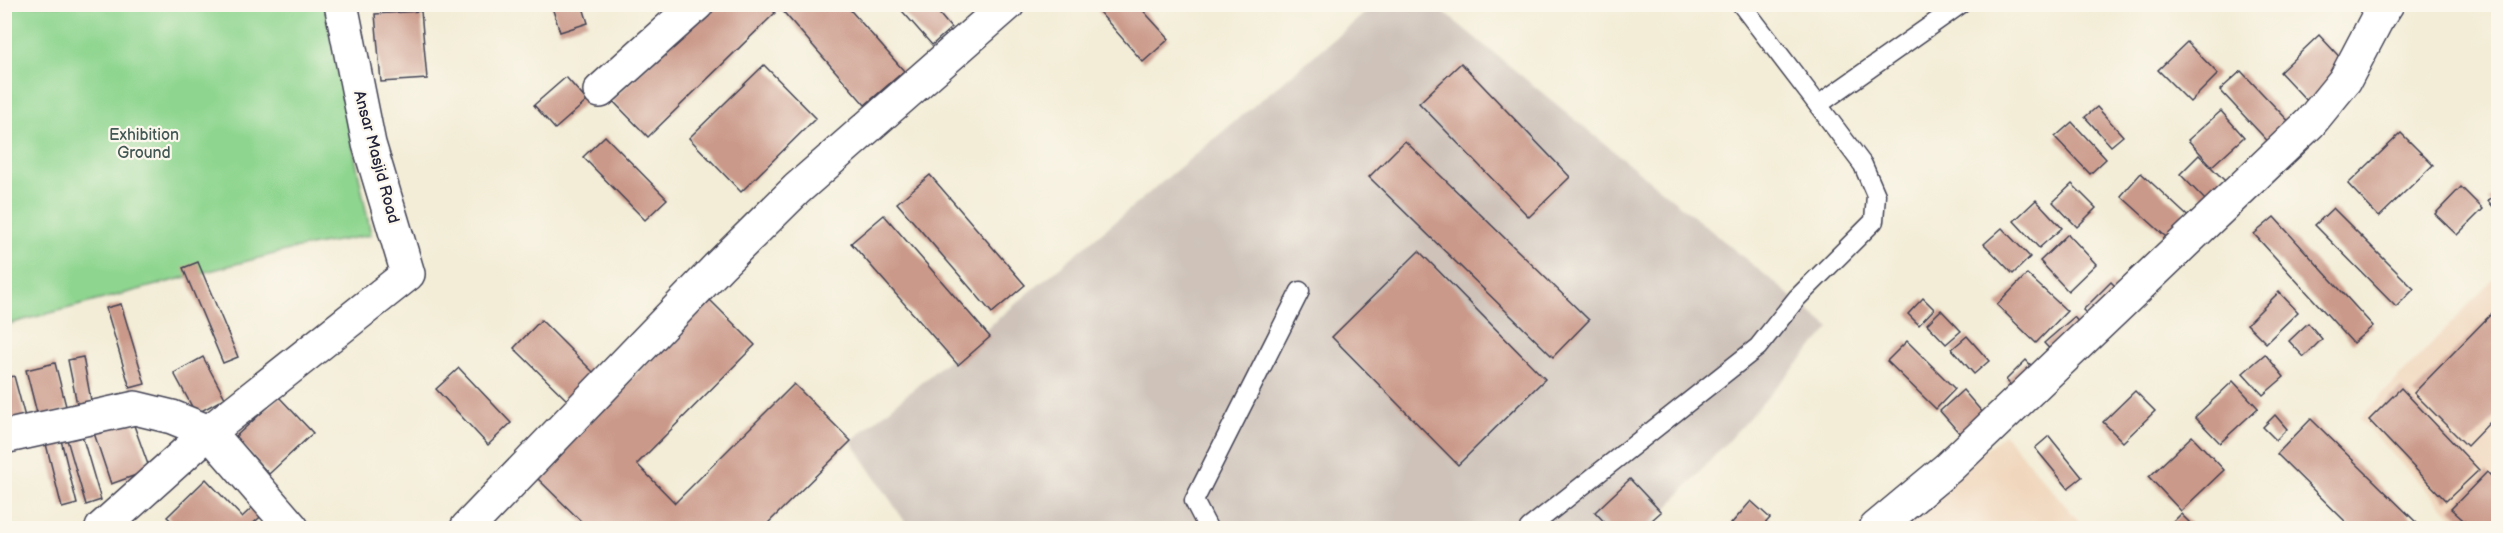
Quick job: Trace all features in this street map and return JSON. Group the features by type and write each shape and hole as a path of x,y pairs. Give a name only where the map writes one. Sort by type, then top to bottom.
{"street":[{"name":"Ansar Masjid Road","path":"209,432 408,274 369,144 341,4"},
{"path":"600,91 697,4"},
{"path":"467,528 719,266 798,189 1008,4"},
{"path":"1876,528 1948,468 2310,123 2345,80 2387,4"},
{"path":"4,437 135,408 172,417 209,432 292,528"},
{"path":"102,528 209,432"}],"lane":[{"path":"1529,528 1758,347 1797,298 1874,221 1876,195 1863,165 1740,4"},
{"path":"1818,105 1961,4"},
{"path":"1208,528 1194,501 1300,291"}],"shaded area":[{"path":"1375,5 1435,5 1830,328 1649,528 909,528 851,441"},
{"path":"2498,274 2498,528 2463,528 2359,419"},
{"path":"2004,434 2085,528 1894,528"}],"green space":[{"name":"Exhibition Ground","path":"5,5 324,5 371,235 293,249 5,325"}],"building":[{"path":"551,4 582,4 588,23 560,32"},
{"path":"709,4 767,4 775,13 648,137 612,100"},
{"path":"784,4 845,4 904,71 865,105 780,8"},
{"path":"896,4 931,4 951,28 932,45"},
{"path":"1093,5 1138,5 1169,39 1143,62"},
{"path":"421,11 427,79 381,82 375,14"},
{"path":"2319,35 2348,66 2309,103 2280,72"},
{"path":"2187,42 2218,74 2190,102 2158,70"},
{"path":"1461,63 1570,177 1529,217 1419,103"},
{"path":"764,65 816,118 741,192 689,138"},
{"path":"2241,71 2297,130 2276,150 2220,90"},
{"path":"566,77 587,101 555,129 534,105"},
{"path":"2097,107 2123,136 2111,146 2085,117"},
{"path":"2221,111 2244,137 2212,166 2188,140"},
{"path":"2072,122 2106,159 2090,174 2055,137"},
{"path":"2401,133 2433,165 2379,217 2348,184"},
{"path":"605,136 667,199 645,220 583,157"},
{"path":"1405,141 1589,320 1553,357 1369,177"},
{"path":"2199,155 2229,185 2209,204 2180,174"},
{"path":"2141,173 2196,224 2176,246 2121,196"},
{"path":"930,175 1025,285 992,313 897,203"},
{"path":"2072,184 2096,208 2077,227 2053,202"},
{"path":"2461,187 2483,209 2457,235 2435,214"},
{"path":"2498,191 2498,212 2488,201"},
{"path":"2036,200 2062,228 2039,248 2014,221"},
{"path":"2333,208 2414,289 2396,307 2315,225"},
{"path":"884,215 990,337 958,365 851,243"},
{"path":"2274,217 2373,326 2353,343 2254,234"},
{"path":"2002,228 2030,257 2013,274 1984,244"},
{"path":"2068,234 2096,264 2068,291 2040,261"},
{"path":"1419,251 1545,379 1458,465 1332,337"},
{"path":"198,262 238,357 223,363 183,268"},
{"path":"2027,274 2067,311 2036,343 1997,305"},
{"path":"2111,282 2123,294 2095,322 2083,310"},
{"path":"2279,292 2298,312 2266,343 2247,324"},
{"path":"1923,298 1934,309 1919,325 1908,314"},
{"path":"710,300 755,345 637,464 675,503 794,384 851,441 763,528 588,528 535,476"},
{"path":"121,304 145,384 130,388 106,308"},
{"path":"2498,307 2498,414 2467,446 2414,393"},
{"path":"1941,310 1961,331 1946,344 1927,324"},
{"path":"2074,317 2088,333 2059,359 2044,343"},
{"path":"541,320 601,380 574,407 514,348"},
{"path":"2308,323 2322,339 2304,357 2289,341"},
{"path":"1967,336 1989,361 1974,374 1952,349"},
{"path":"1907,341 1955,389 1936,409 1887,361"},
{"path":"2265,354 2284,377 2263,395 2243,373"},
{"path":"83,357 92,406 78,409 68,360"},
{"path":"203,357 225,398 196,414 174,373"},
{"path":"2026,360 2040,375 2020,395 2006,380"},
{"path":"55,363 67,410 38,417 26,370"},
{"path":"459,368 511,423 488,445 436,389"},
{"path":"14,376 26,421 4,427 4,378"},
{"path":"2233,381 2258,408 2220,443 2195,417"},
{"path":"2401,388 2479,470 2446,501 2369,420"},
{"path":"1963,390 1990,421 1967,442 1940,411"},
{"path":"2135,391 2155,411 2123,442 2103,422"},
{"path":"279,397 313,433 269,474 235,437"},
{"path":"2275,415 2287,429 2276,440 2263,427"},
{"path":"131,417 150,470 111,484 93,430"},
{"path":"2311,419 2422,528 2352,528 2277,454"},
{"path":"81,432 101,500 86,505 66,436"},
{"path":"2049,436 2082,477 2068,488 2035,448"},
{"path":"2192,436 2224,470 2181,511 2149,477"},
{"path":"61,440 77,504 62,508 46,444"},
{"path":"2487,472 2498,483 2498,528 2472,528 2451,509"},
{"path":"206,479 242,517 259,501 268,510 248,528 179,528 167,517"},
{"path":"1630,479 1661,512 1643,528 1610,528 1595,512"},
{"path":"1751,501 1770,518 1761,528 1736,528 1731,524"},
{"path":"2181,514 2195,528 2167,528"}]}
